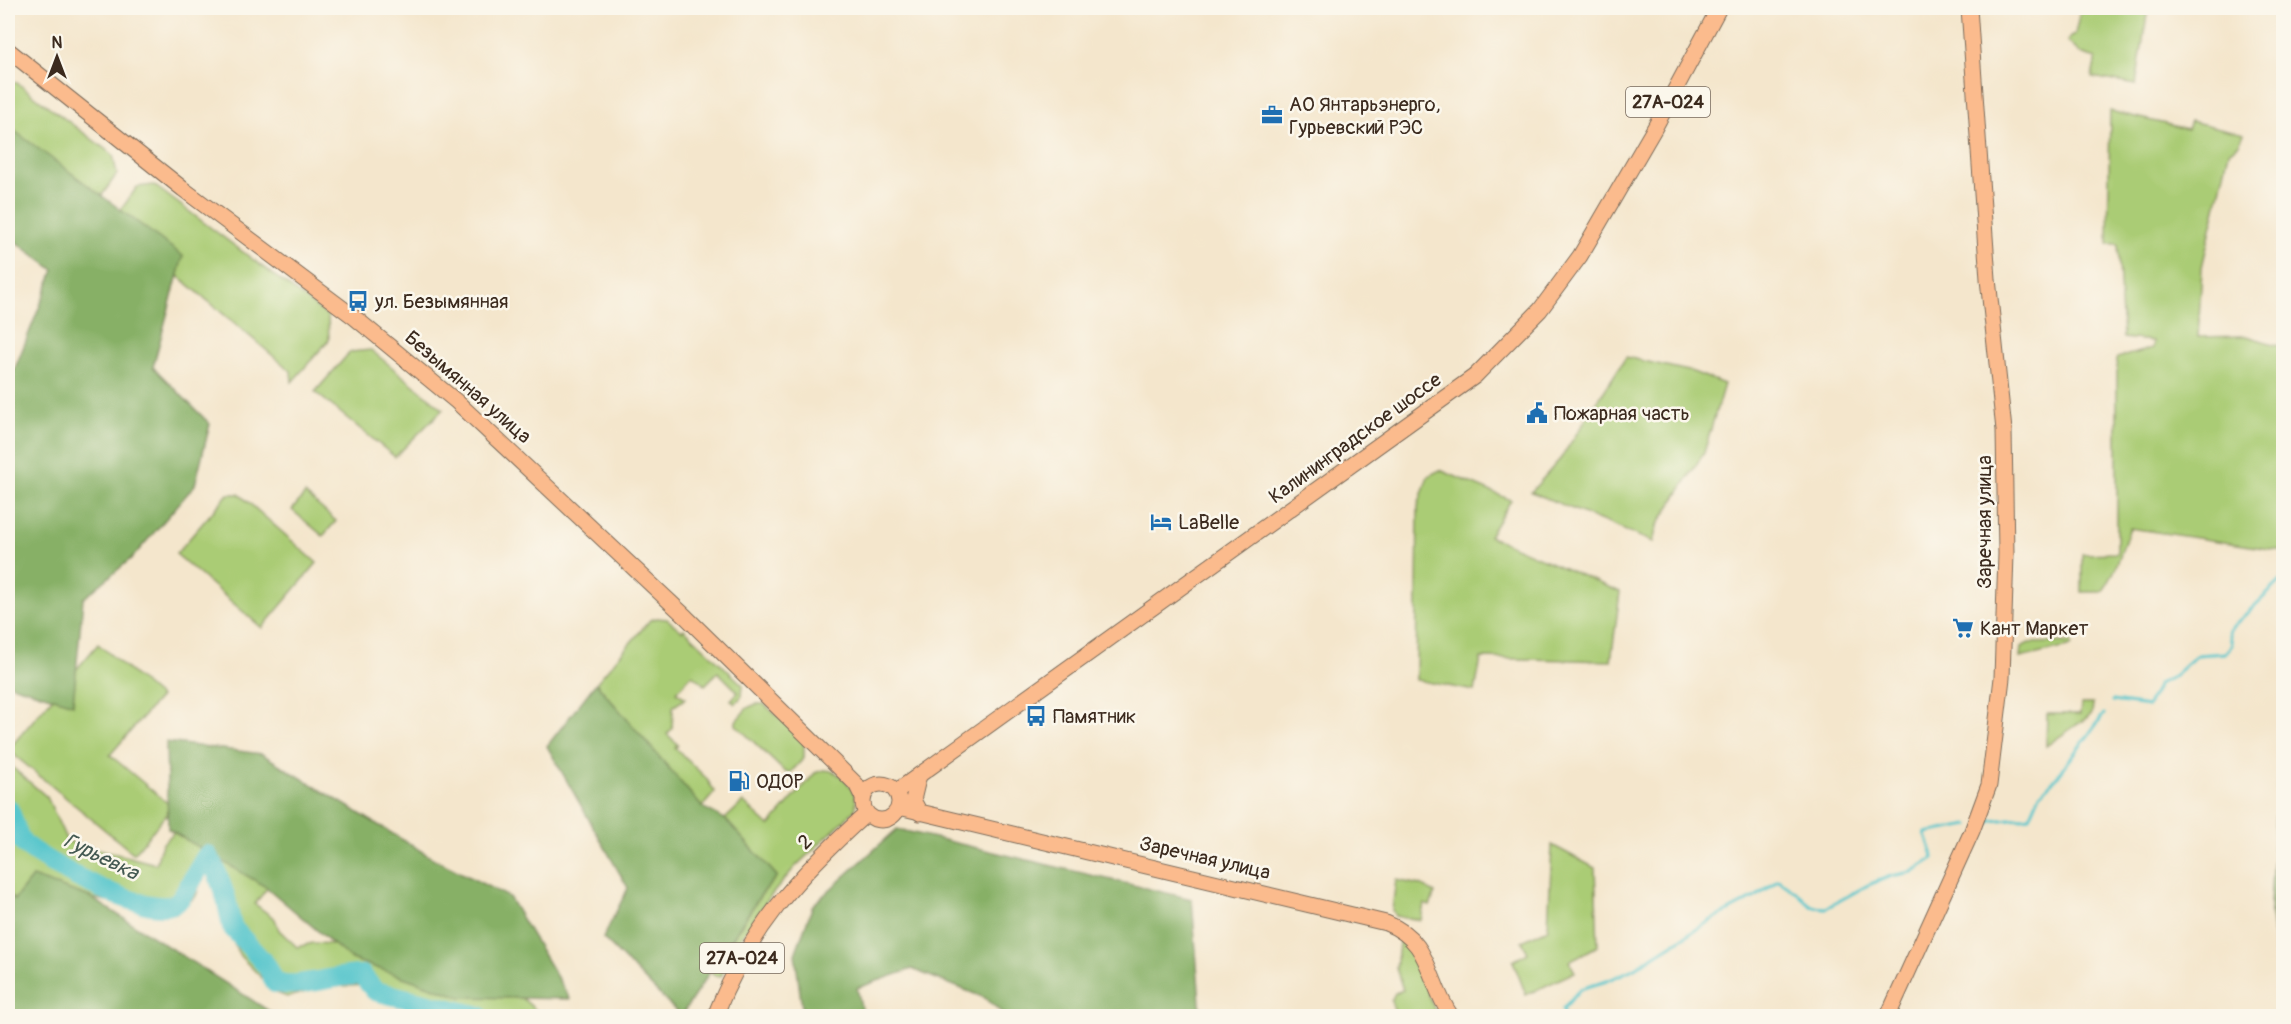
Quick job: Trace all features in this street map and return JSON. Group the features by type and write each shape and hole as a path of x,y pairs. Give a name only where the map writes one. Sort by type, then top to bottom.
{"main road":[{"name":"Калининградское шоссе","path":"897,790 1475,376 1540,310 1580,256 1654,129 1719,8"},
{"name":"Заречная улица","path":"1888,1017 1972,831 1989,785 2002,678 2006,554 2004,430 1988,279 1969,8"},
{"name":"Безымянная улица","path":"8,50 183,189 354,317 457,402 686,617 867,793"},
{"path":"919,775 913,800 920,813"},
{"path":"885,785 897,790 900,797 899,807 895,814 882,819 870,818 866,814 862,807 867,793 885,785"},
{"name":"Заречная улица","path":"899,807 1386,923 1403,930 1419,948 1451,1017"},
{"name":"2","path":"715,1017 745,951 777,904 803,873 866,814"}],"green space":[{"path":"2081,8 2148,8 2136,85 2092,77 2096,58 2080,53 2067,41 2075,34"},
{"path":"16,82 113,155 117,174 93,208 8,150 8,85"},
{"path":"2110,111 2187,129 2190,121 2244,134 2239,144 2229,152 2202,267 2198,337 2247,336 2283,347 2283,551 2130,528 2115,569 2102,592 2082,592 2082,554 2117,553 2117,358 2153,348 2153,341 2123,338 2118,244 2108,244"},
{"path":"8,126 183,256 153,367 210,424 195,485 133,557 83,599 73,704 8,684 8,386 54,270 8,236"},
{"path":"154,185 328,316 329,340 292,382 291,371 113,221 137,187"},
{"path":"371,350 443,409 395,457 315,392 350,352"},
{"path":"1626,357 1693,372 1724,384 1704,453 1657,526 1653,542 1531,492 1561,458"},
{"path":"1440,470 1511,500 1489,536 1620,592 1611,661 1481,658 1475,691 1416,680 1418,506 1428,476"},
{"path":"228,494 239,494 317,563 262,628 176,554"},
{"path":"305,494 336,521 323,536 292,510"},
{"path":"667,619 682,631 684,629 743,685 742,696 735,704 731,700 738,692 718,672 705,685 692,675 676,692 686,698 673,707 672,729 667,734 678,745 675,748 706,778 715,792 702,807 596,683 650,620"},
{"path":"2071,642 2072,646 2020,658 2021,647 2029,643"},
{"path":"98,644 160,697 110,755 172,807 134,854 8,750"},
{"path":"596,683 702,807 725,819 777,876 760,896 681,1016 603,938 628,888 547,746"},
{"path":"756,704 764,704 804,740 804,758 791,772 785,772 736,725 736,721 747,708"},
{"path":"2081,704 2093,704 2092,714 2046,746 2047,714 2080,714"},
{"path":"166,742 262,754 434,859 509,897 570,999 461,997 351,959 266,887 168,829"},
{"path":"8,756 13,768 47,797 67,841 156,864 162,844 184,823 268,887 255,904 275,919 279,930 297,947 313,943 336,944 520,996 542,1016 475,1016 425,1012 383,998 368,985 326,987 287,997 277,993 240,956 230,935 217,872 207,863 196,896 176,913 91,898 14,901 8,892"},
{"path":"824,770 837,774 848,784 855,797 855,810 795,867 744,933 721,976 715,976 711,972 760,896 777,876 725,819 743,802 769,826 815,773"},
{"path":"2278,774 2284,776 2283,1016 2270,905"},
{"path":"897,829 1192,899 1201,1016 1006,1016 985,998 912,969 857,988 863,1016 803,1016 795,954 813,905"},
{"path":"1552,845 1595,868 1598,946 1569,961 1575,972 1526,995 1513,961 1528,953 1522,941 1548,929"},
{"path":"32,877 90,897 277,1016 8,1016 8,891 14,900"},
{"path":"1396,880 1420,885 1435,893 1430,906 1424,904 1421,920 1395,916 1392,910"},
{"path":"1400,937 1414,957 1437,1016 1396,1016 1391,1001 1395,993 1403,990 1396,968"}],"waterway":[{"path":"2113,701 2148,706 2158,684 2171,678 2197,655 2225,653 2232,645 2229,630 2284,578"},
{"path":"1981,828 1991,821 2030,817 2040,794 2056,778 2104,714"},
{"name":"Гурьевка","path":"8,808 17,832 25,845 54,864 100,888 123,898 146,904 164,906 177,902 207,855 214,865 226,898 232,927 267,966 275,983 297,984 362,975 375,991 479,1016"},
{"path":"1564,1016 1563,1009 1580,989 1607,981 1633,969 1713,919 1757,896 1778,880 1812,907 1826,908 1868,885 1891,876 1912,872 1934,858 1925,833 1969,825"}],"place":[{"name":"АО Янтарьэнерго, Гурьевский РЭС","path":"1272,115"},
{"name":"ул. Безымянная","path":"358,301"},
{"name":"Пожарная часть","path":"1537,413"},
{"name":"LaBelle","path":"1161,522"},
{"name":"Кант Маркет","path":"1963,628"},
{"name":"Памятник","path":"1036,716"},
{"name":"ОДОР","path":"739,781"}]}
